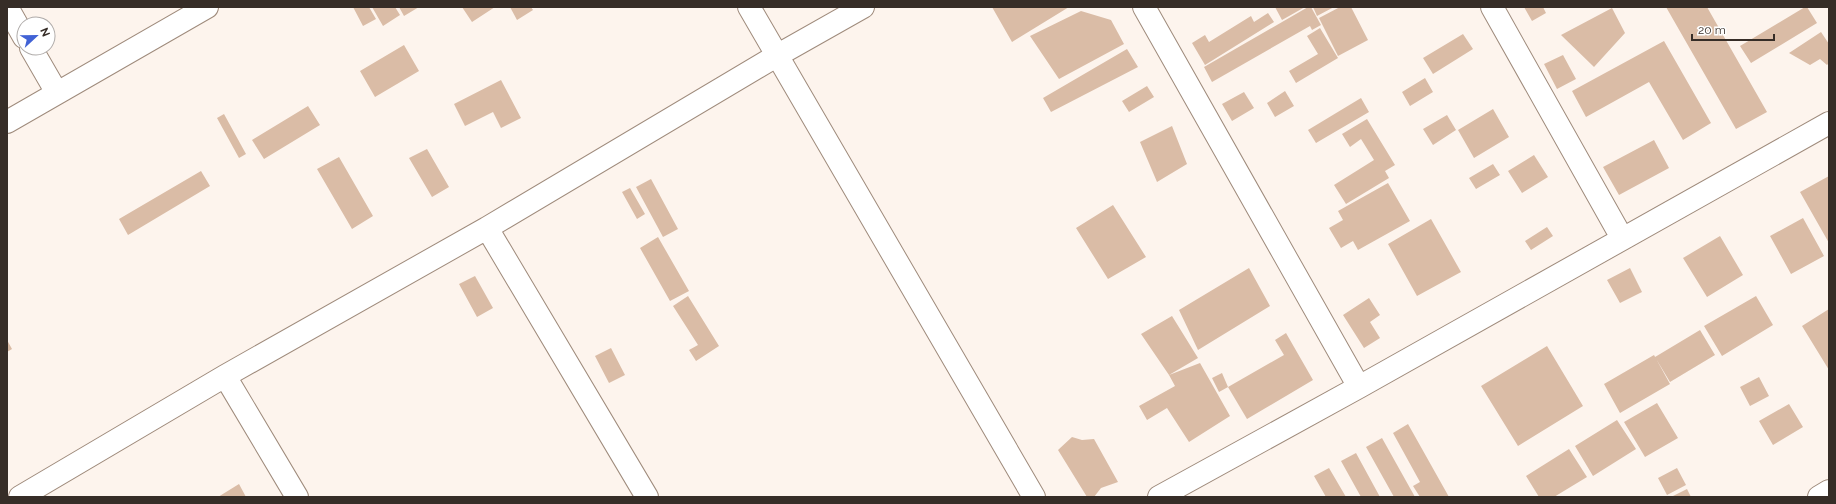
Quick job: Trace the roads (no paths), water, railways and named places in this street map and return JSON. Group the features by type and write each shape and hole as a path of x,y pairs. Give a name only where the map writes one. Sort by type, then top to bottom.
{"street":[{"path":"7,122 207,7"},
{"path":"749,7 1034,497"},
{"path":"20,497 225,376 487,228 778,55 863,7"},
{"path":"1144,7 1359,388"},
{"path":"1492,7 1622,238"},
{"path":"7,8 16,23"},
{"path":"36,56 57,93"},
{"path":"1158,497 1359,388 1622,238 1829,123"},
{"path":"487,228 647,497"},
{"path":"225,376 297,497"},
{"path":"1819,497 1829,491"}]}
